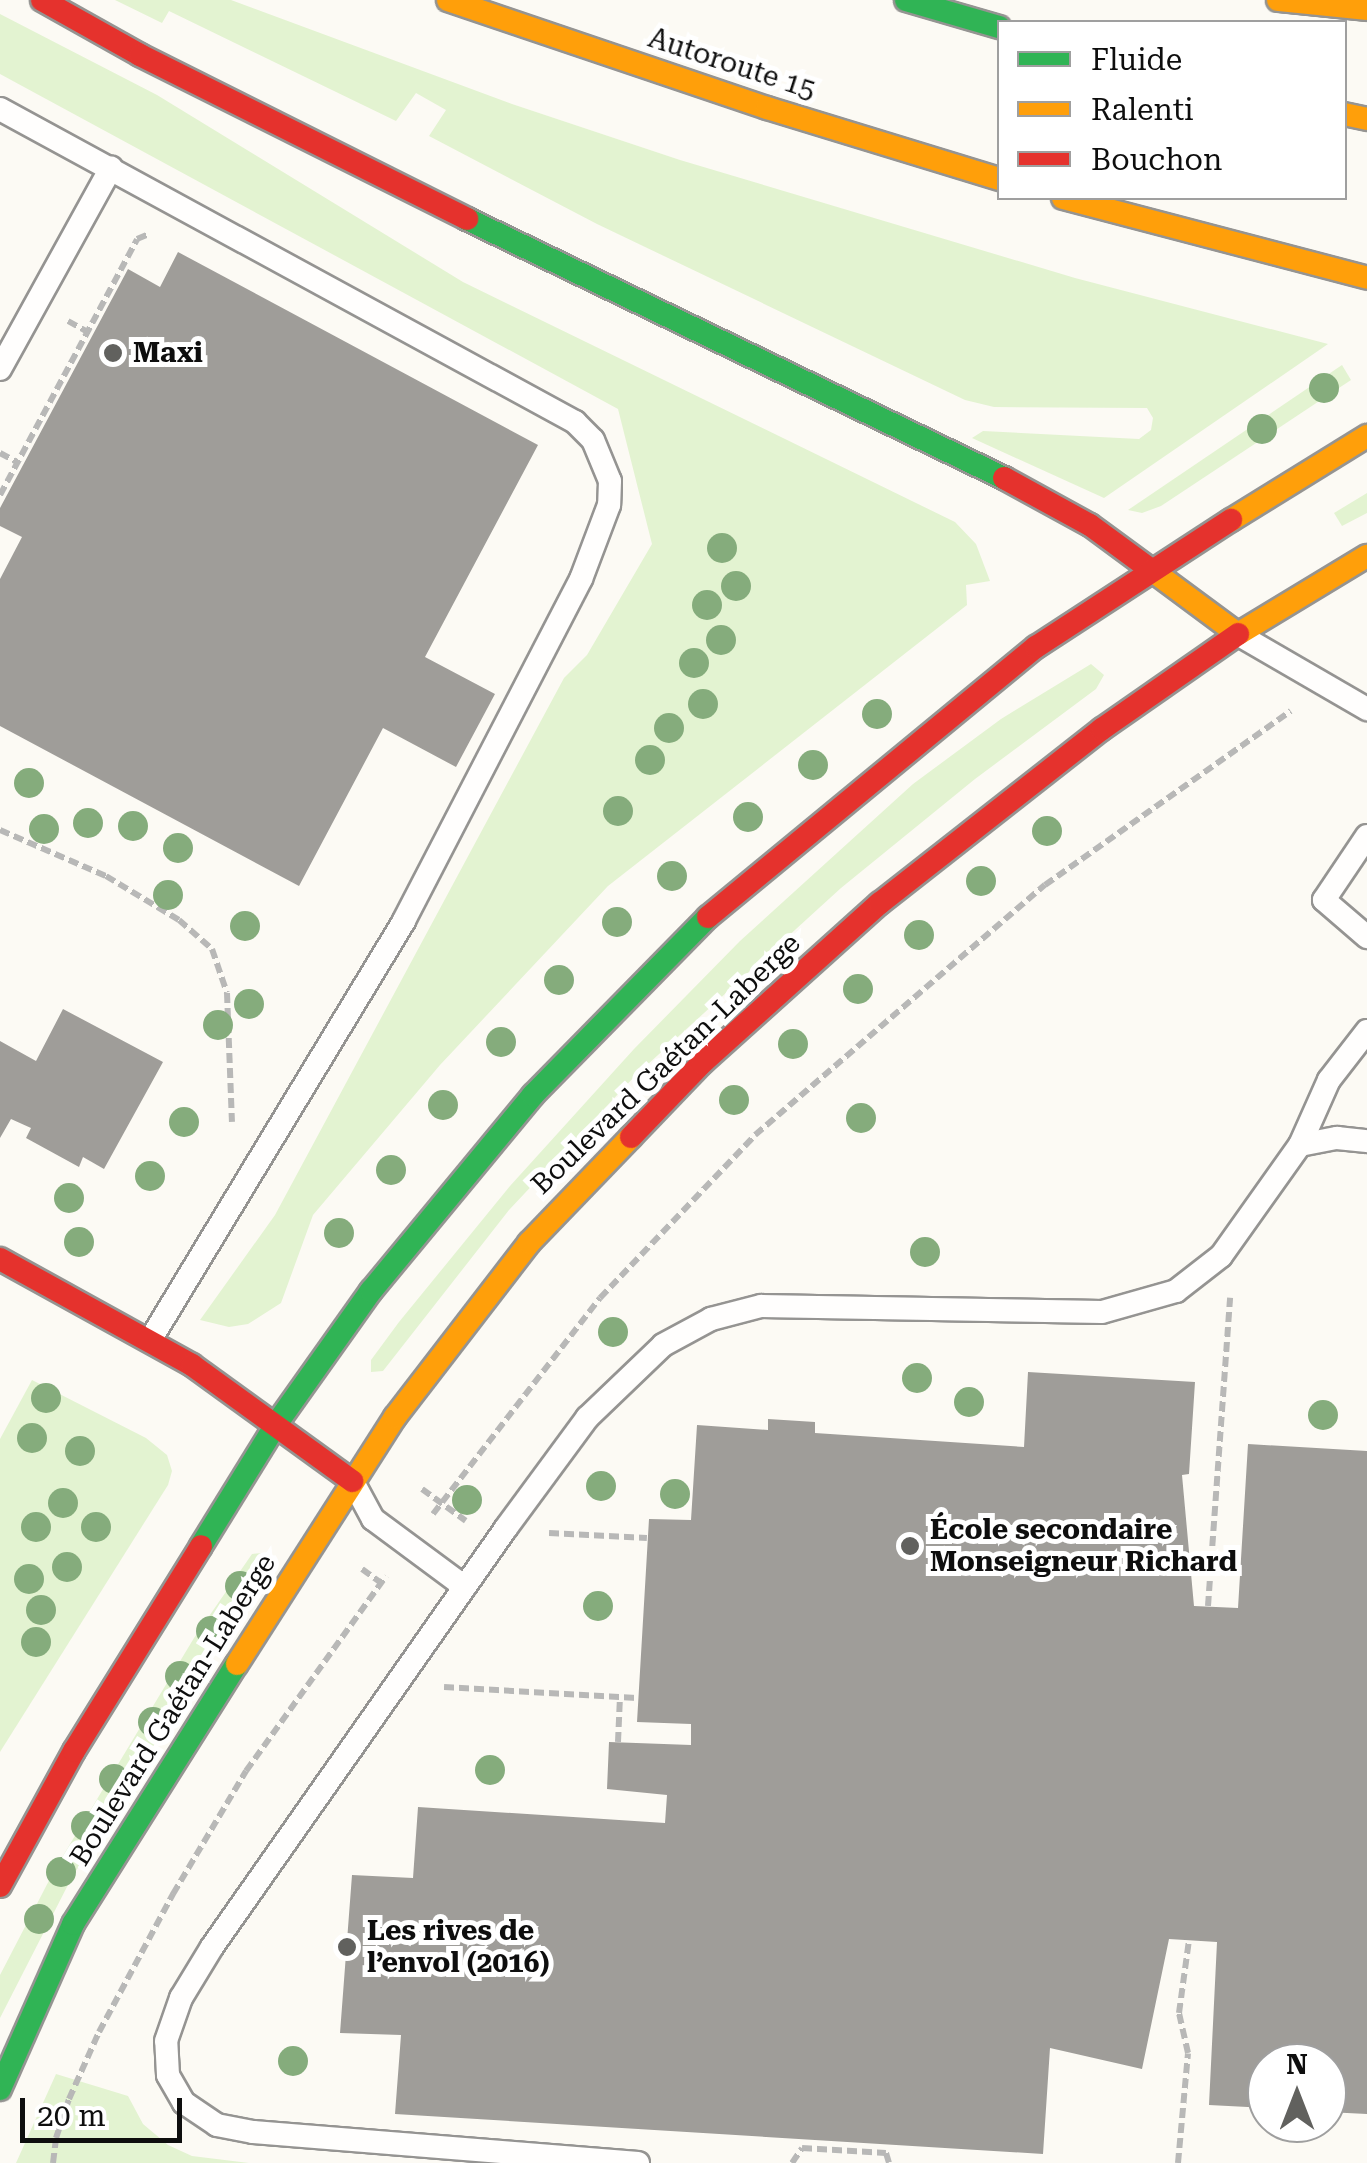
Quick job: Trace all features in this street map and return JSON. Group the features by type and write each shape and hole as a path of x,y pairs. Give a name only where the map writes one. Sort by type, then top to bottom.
{"main road":[{"path":"42,0 140,55 499,235 1033,492 1090,524 1238,634"},
{"name":"Autoroute 15","path":"448,0 767,108 997,178"},
{"path":"906,0 997,26"},
{"path":"1278,0 1367,9"},
{"path":"1071,200 1365,277"},
{"path":"0,1886 101,1707 275,1426 371,1291 473,1163 570,1055 708,917 1036,647 1150,569 1367,436"},
{"name":"Boulevard Gaétan-Laberge","path":"0,2089 73,1924 352,1481 451,1340 529,1242 702,1063 948,848 1102,729 1238,634 1367,556"},
{"path":"0,1260 150,1341 352,1481"}],"lane":[{"path":"0,109 575,422 593,440 610,481 609,505 582,579 404,920 150,1341"},
{"path":"0,369 110,168"},
{"path":"1238,634 1367,709"},
{"path":"1367,836 1324,900 1367,938"},
{"path":"638,2163 253,2132 216,2125 184,2103 168,2075 166,2041 181,1998 465,1587 587,1418 623,1378 679,1336 711,1319 761,1306 1102,1312 1176,1291 1221,1256 1300,1145 1329,1080 1367,1031"},
{"path":"1300,1145 1337,1138 1367,1140"},
{"path":"352,1481 373,1518 465,1587"}],"path":[{"path":"0,495 90,333 136,239 152,233 163,239"},
{"path":"0,453 17,462"},
{"path":"429,1520 600,1298 755,1135 1045,886 1273,722"},
{"path":"0,830 106,876 179,920 212,950 227,993 232,1122"},
{"path":"1208,1606 1223,1364"},
{"path":"422,1489 471,1525"},
{"path":"542,1532 648,1538"},
{"path":"54,2163 56,2138 69,2100 165,1907 246,1771 381,1582 360,1568"},
{"path":"437,1686 637,1698"},
{"path":"618,1742 620,1697"},
{"path":"1178,2163 1188,2054 1179,2013 1190,1940"},
{"path":"792,2163 802,2148 820,2144 886,2153 889,2163"}],"green space":[{"path":"115,0 231,0 512,104 680,160 1075,278 1328,344 1104,498 972,438 983,431 1139,439 1151,430 1153,418 1147,408 994,407 965,400 597,224 429,136 446,110 416,93 396,121 169,11 162,23"},
{"path":"0,14 157,95 463,282 955,522 976,544 990,581 966,585 967,605 608,886 440,1065 313,1215 281,1303 248,1324 229,1327 200,1320 275,1215 564,678 587,655 652,544 618,409 0,74"},
{"path":"1342,365 1351,380 1161,506 1142,513 1128,510"},
{"path":"1367,493 1367,513 1342,526 1334,513"},
{"path":"1091,664 1104,675 1096,689 975,779 841,888 635,1076 509,1210 383,1371 371,1372 371,1360 399,1322 510,1186 634,1049 740,941 913,784 1001,719"},
{"path":"32,1380 146,1438 167,1455 172,1471 168,1485 0,1752 0,1439"},
{"path":"262,1553 266,1564 71,1879 0,2018 0,1975 55,1869 194,1638 252,1554"},
{"path":"56,2074 128,2096 143,2124 168,2145 192,2156 249,2163 16,2163"}],"building":[{"path":"178,252 538,445 425,657 495,694 456,767 383,728 299,886 0,726 0,579 22,537 0,526 0,508 128,269 160,287"},
{"path":"63,1009 163,1062 104,1169 83,1157 79,1167 26,1138 31,1128 11,1119 0,1138 0,1041 36,1061"},
{"path":"1028,1372 1195,1382 1189,1474 1182,1475 1194,1606 1238,1608 1248,1444 1367,1451 1367,2114 1347,2113 1347,2043 1247,2043 1247,2107 1209,2105 1217,1942 1169,1939 1142,2069 1050,2048 1043,2154 395,2114 401,2035 340,2033 352,1875 413,1878 418,1807 665,1823 667,1795 607,1789 609,1742 691,1745 691,1724 637,1722 649,1519 691,1520 697,1425 768,1430 768,1419 815,1422 815,1433 1024,1447"}],"traffic: fast":[{"path":"906,0 997,26"},
{"path":"467,219 1004,478"},
{"path":"201,1546 275,1426 371,1291 533,1095 708,917"},
{"path":"0,2089 73,1924 237,1664"}],"traffic: slow":[{"path":"448,0 767,108 997,178"},
{"path":"1278,0 1367,9"},
{"path":"1347,115 1367,119"},
{"path":"1071,200 1367,278"},
{"path":"1231,520 1367,436"},
{"path":"1150,569 1238,634 1367,556"},
{"path":"237,1664 395,1417 529,1243 631,1137"}],"traffic: jam":[{"path":"42,0 140,55 467,219"},
{"path":"1004,478 1090,525 1150,569"},
{"path":"708,917 1036,647 1231,520"},
{"path":"631,1137 702,1063 880,903 1102,729 1238,634"},
{"path":"0,1259 192,1365 352,1481"},
{"path":"0,1886 74,1751 201,1546"}],"place":[{"name":"Maxi","path":"113,353"},
{"name":"École secondaire Monseigneur Richard","path":"910,1546"},
{"name":"Les rives de l’envol (2016)","path":"347,1947"}]}
